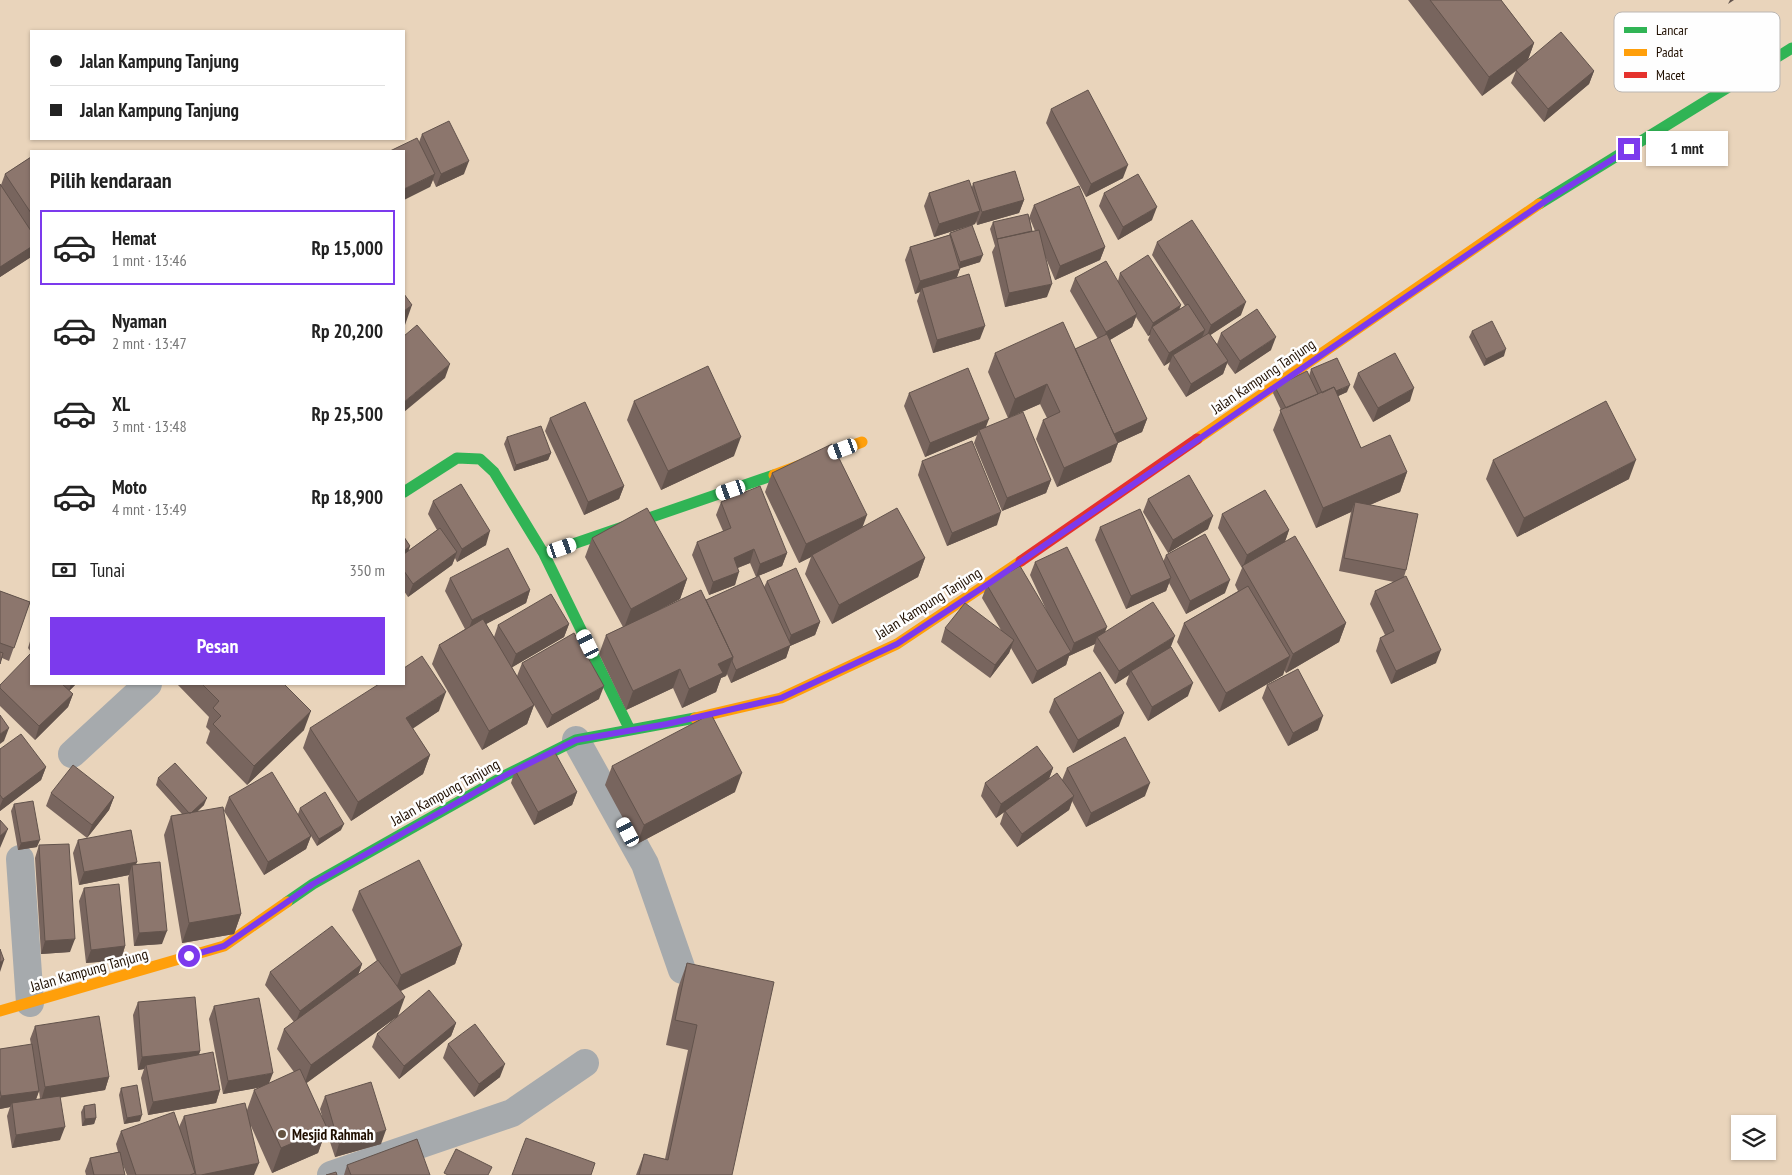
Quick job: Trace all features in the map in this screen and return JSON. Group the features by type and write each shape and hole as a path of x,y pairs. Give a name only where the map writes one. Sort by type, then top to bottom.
{"street":[{"name":"Jalan Kampung Tanjung","path":"1780,55 1792,48"},
{"name":"Jalan Kampung Tanjung","path":"0,1011 224,946 313,884 506,775 576,740 667,724 781,698 897,644 991,582 1547,200 1721,92"},
{"path":"544,554 768,477 862,442"},
{"path":"405,491 457,458 480,459 494,472 544,554 630,730"},
{"path":"72,754 147,685"},
{"path":"576,740 644,864 682,970"},
{"path":"20,859 30,1002"},
{"path":"331,1175 512,1113 585,1063"}],"building":[{"path":"1430,0 1501,0 1534,43 1489,77"},
{"path":"1561,32 1594,71 1548,109 1516,70"},
{"path":"1088,90 1128,165 1091,184 1051,109"},
{"path":"449,121 469,161 441,174 422,134"},
{"path":"417,138 435,174 405,189 405,150 392,150"},
{"path":"30,158 30,212 5,174"},
{"path":"1015,171 1024,200 982,212 973,183"},
{"path":"1138,174 1157,207 1123,227 1104,193"},
{"path":"969,180 980,211 939,224 929,193"},
{"path":"0,184 30,229 30,248 0,267"},
{"path":"1079,186 1105,247 1060,266 1034,205"},
{"path":"1028,214 1032,231 997,239 993,222"},
{"path":"1192,220 1246,302 1211,325 1157,242"},
{"path":"972,225 983,255 960,262 950,233"},
{"path":"1039,230 1052,284 1009,293 997,239"},
{"path":"950,235 960,269 920,281 910,247"},
{"path":"1148,255 1181,305 1153,323 1120,273"},
{"path":"1106,261 1137,314 1106,332 1075,278"},
{"path":"969,274 985,326 937,340 922,288"},
{"path":"405,295 412,305 405,310"},
{"path":"1188,304 1205,330 1169,353 1152,327"},
{"path":"1257,309 1276,337 1240,361 1221,333"},
{"path":"1492,321 1506,349 1486,359 1472,331"},
{"path":"1063,322 1118,443 1064,468 1043,420 1060,412 1047,384 1015,399 995,353"},
{"path":"417,325 450,364 405,401 405,335"},
{"path":"1209,333 1228,361 1191,384 1173,355"},
{"path":"1107,334 1147,419 1114,434 1075,349"},
{"path":"1395,353 1414,388 1378,408 1358,373"},
{"path":"1337,358 1350,385 1336,391 1334,387 1322,393 1311,369"},
{"path":"708,366 741,437 668,471 634,401"},
{"path":"968,368 989,419 930,443 909,393"},
{"path":"1307,371 1318,394 1286,408 1275,387"},
{"path":"1334,387 1361,448 1390,435 1407,472 1323,508 1280,410"},
{"path":"1606,401 1636,460 1524,518 1493,460"},
{"path":"585,402 624,486 588,502 550,418"},
{"path":"1023,412 1051,480 1007,498 979,430"},
{"path":"541,426 551,453 516,465 507,437"},
{"path":"972,441 1001,512 952,533 922,461"},
{"path":"832,444 867,515 806,544 772,473"},
{"path":"1189,475 1213,516 1173,540 1148,499"},
{"path":"461,484 490,531 462,549 433,501"},
{"path":"760,486 787,553 760,564 754,549 734,558 739,572 713,582 697,542 731,528 721,502"},
{"path":"1265,490 1289,530 1247,555 1222,514"},
{"path":"1355,502 1418,514 1406,570 1344,558"},
{"path":"647,508 687,579 631,609 592,538"},
{"path":"897,508 925,558 839,605 812,555"},
{"path":"1140,509 1171,578 1131,596 1100,527"},
{"path":"440,528 457,552 413,584 405,572 405,553"},
{"path":"1205,534 1230,580 1190,601 1166,555"},
{"path":"1295,536 1346,623 1293,654 1242,566"},
{"path":"405,538 410,546 405,550"},
{"path":"1067,547 1107,627 1074,643 1035,562"},
{"path":"508,548 530,590 472,620 450,578"},
{"path":"1020,566 1071,652 1037,671 987,585"},
{"path":"796,568 820,622 791,635 767,581"},
{"path":"759,576 791,645 736,670 732,661 733,657 706,600"},
{"path":"1406,576 1441,650 1396,671 1380,638 1394,631 1375,591"},
{"path":"1248,586 1290,656 1226,693 1184,623"},
{"path":"701,590 733,657 718,664 723,673 689,689 680,669 633,691 606,635"},
{"path":"0,591 30,602 14,648 0,643"},
{"path":"551,594 569,624 516,654 498,625"},
{"path":"1153,602 1175,636 1119,671 1097,637"},
{"path":"965,603 1014,640 995,665 945,628"},
{"path":"483,619 534,705 489,731 439,645"},
{"path":"574,633 604,686 552,715 522,663"},
{"path":"1171,647 1193,683 1152,707 1131,671"},
{"path":"0,652 3,653 0,664"},
{"path":"30,654 30,685 63,685 73,694 39,726 0,688 0,685"},
{"path":"422,656 446,692 406,718 430,755 358,802 310,728 377,685 405,685 405,667"},
{"path":"1298,669 1323,716 1293,733 1267,685"},
{"path":"1100,672 1124,713 1078,740 1054,699"},
{"path":"203,685 285,685 311,711 254,766 213,724 221,716 213,708 219,701"},
{"path":"711,714 742,773 644,825 612,766"},
{"path":"0,715 9,728 0,734"},
{"path":"21,734 46,767 3,799 0,795 0,749"},
{"path":"1125,737 1150,783 1091,813 1067,768"},
{"path":"1037,746 1053,768 1001,804 985,783"},
{"path":"553,749 577,792 538,812 515,770"},
{"path":"175,763 207,798 191,813 158,778"},
{"path":"73,765 114,797 92,825 51,793"},
{"path":"272,772 311,836 268,862 229,797"},
{"path":"1057,773 1074,796 1022,834 1005,811"},
{"path":"325,792 344,824 319,839 300,808"},
{"path":"33,801 40,840 21,843 14,804"},
{"path":"223,807 241,914 189,923 171,816"},
{"path":"0,820 8,829 0,836"},
{"path":"131,830 137,862 84,872 78,840"},
{"path":"69,844 75,939 45,941 39,845"},
{"path":"419,860 462,945 401,975 359,891"},
{"path":"160,862 167,931 139,933 132,865"},
{"path":"119,884 125,946 91,950 84,888"},
{"path":"332,926 362,964 300,1011 270,972"},
{"path":"0,949 4,960 0,962"},
{"path":"378,960 405,997 311,1065 284,1029"},
{"path":"687,963 774,982 732,1175 639,1175 644,1154 668,1160 697,1025 675,1020"},
{"path":"429,990 456,1023 404,1066 377,1034"},
{"path":"195,997 200,1051 142,1057 138,1002"},
{"path":"259,998 273,1073 228,1081 214,1006"},
{"path":"99,1016 109,1077 45,1087 35,1026"},
{"path":"475,1024 505,1064 479,1084 448,1044"},
{"path":"32,1044 39,1091 1,1096 0,1049"},
{"path":"213,1052 220,1090 153,1102 146,1065"},
{"path":"300,1069 327,1128 281,1148 254,1090"},
{"path":"371,1082 386,1130 339,1144 325,1096"},
{"path":"137,1085 142,1115 127,1118 121,1088"},
{"path":"60,1096 65,1127 16,1135 12,1103"},
{"path":"245,1103 259,1163 196,1175 184,1116"},
{"path":"95,1104 96,1118 85,1119 84,1106"},
{"path":"174,1112 195,1173 190,1175 136,1175 121,1131"},
{"path":"526,1138 595,1163 591,1175 512,1175"},
{"path":"417,1139 430,1175 351,1175 347,1165"},
{"path":"456,1149 492,1167 488,1175 448,1175 444,1173"},
{"path":"120,1152 125,1175 94,1175 90,1158"},
{"path":"336,1172 337,1175 326,1175"}],"traffic: fast":[{"path":"1780,55 1792,48"},
{"path":"1539,204 1721,92"},
{"path":"405,491 457,458 480,459 494,472 544,554 630,730"},
{"path":"544,554 774,475"},
{"path":"287,902 313,884 506,775 576,740 695,718"}],"traffic: slow":[{"path":"1197,439 1539,204"},
{"path":"774,475 862,442"},
{"path":"695,718 781,698 897,644 1021,561"},
{"path":"0,1011 224,946 287,902"}],"traffic: jam":[{"path":"1021,561 1197,439"}],"place":[{"name":"Mesjid Rahmah","path":"282,1134"}],"route":[{"path":"189,956 224,946 313,884 506,775 576,740 667,724 781,698 897,644 991,582 1547,200 1629,149"}]}
